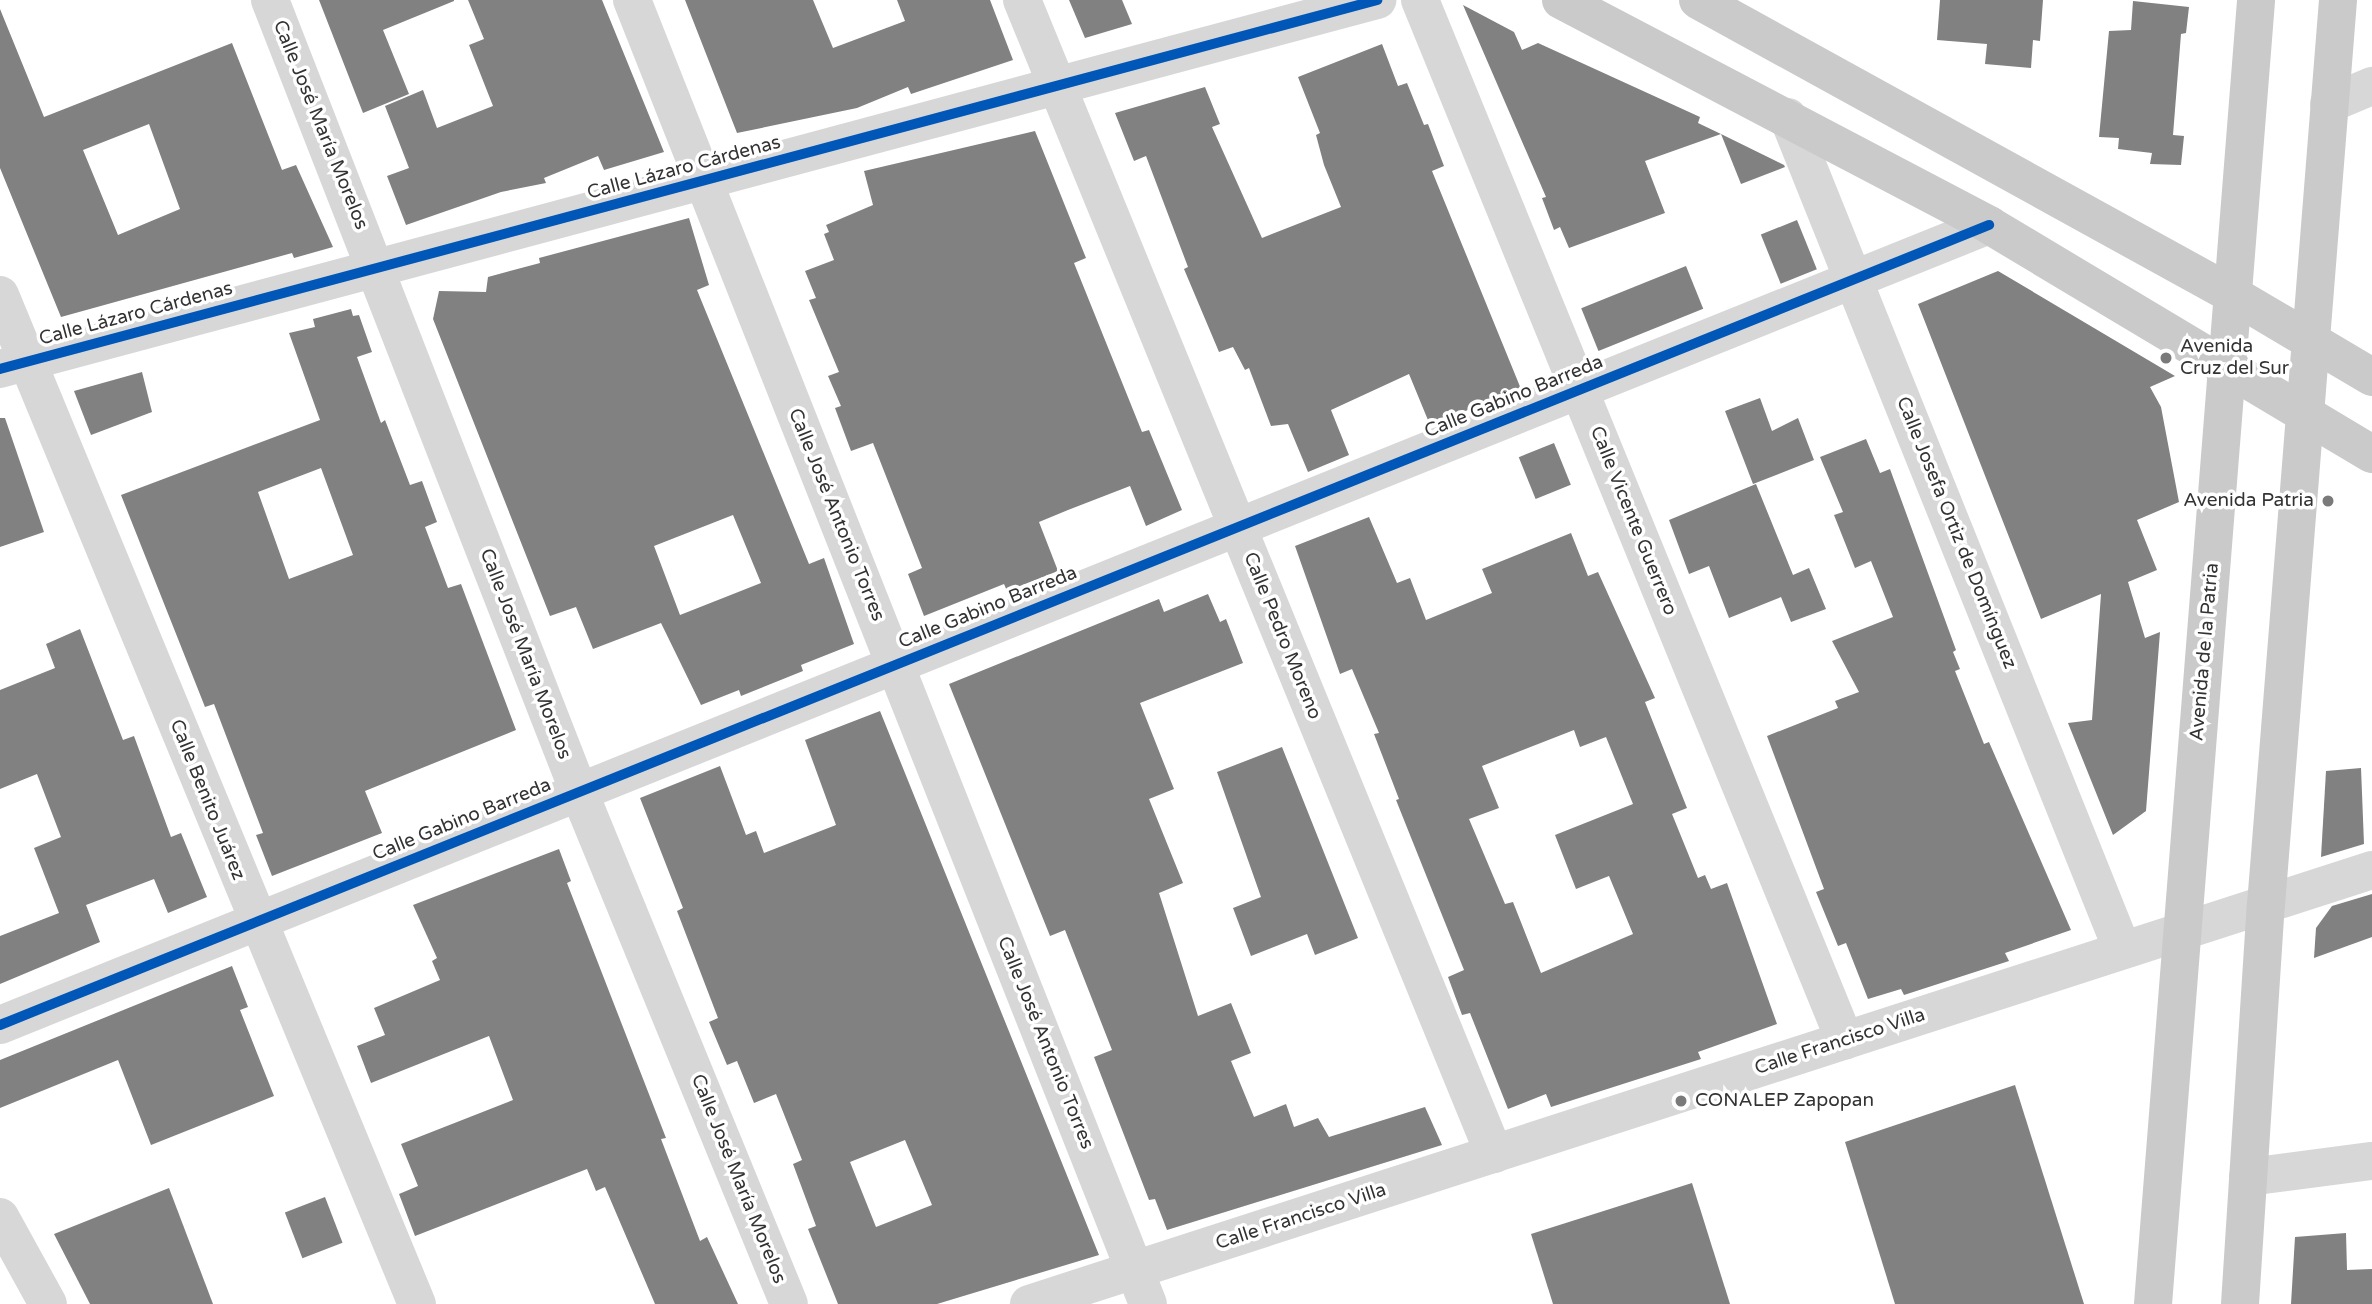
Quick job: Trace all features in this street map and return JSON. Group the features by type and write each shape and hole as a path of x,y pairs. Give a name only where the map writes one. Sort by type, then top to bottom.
{"main road":[{"path":"1562,0 1989,225 2372,454"},
{"path":"1698,0 2235,296 2372,377"},
{"name":"Avenida de la Patria","path":"2153,1304 2180,930 2230,369 2256,0"},
{"path":"2240,1304 2266,905 2303,413 2338,0"}],"street":[{"name":"Calle José María Morelos","path":"270,0 579,792 789,1304"},
{"name":"Calle José Antonio Torres","path":"632,0 1141,1287"},
{"name":"Calle Pedro Moreno","path":"1022,0 1494,1154"},
{"name":"Calle Lázaro Cárdenas","path":"13,365 1058,88 1377,0"},
{"name":"Calle Vicente Guerrero","path":"1420,0 1845,1041"},
{"path":"2329,104 2372,86"},
{"name":"Calle Josefa Ortiz de Domínguez","path":"1788,117 2122,949"},
{"name":"Calle Gabino Barreda","path":"0,1025 1989,225"},
{"name":"Calle Benito Juárez","path":"0,295 13,365 257,921 417,1304"},
{"name":"Calle Francisco Villa","path":"1029,1304 1141,1287 1494,1154 2372,870"},
{"path":"2248,1177 2372,1161"},
{"path":"0,1217 48,1304"}],"building":[{"path":"319,0 454,1 383,30 409,94 363,113"},
{"path":"468,0 602,0 664,152 604,170 598,156 544,178 546,183 501,192 406,225 387,176 409,168 385,106 423,90 437,128 493,106 469,45 484,39"},
{"path":"685,0 813,0 833,48 905,21 897,0 990,0 1013,60 911,94 908,87 857,108 737,133"},
{"path":"1069,0 1122,0 1132,24 1085,38"},
{"path":"1940,0 2043,0 2040,41 2033,40 2031,68 1985,64 1987,44 1937,40"},
{"path":"2133,1 2189,7 2186,33 2181,34 2173,135 2184,136 2181,165 2150,164 2152,153 2118,149 2119,138 2099,137 2109,31 2131,30"},
{"path":"1463,5 1514,32 1522,50 1538,43 1700,117 1698,123 1721,134 1645,161 1665,213 1569,248 1560,227 1554,230 1542,198 1546,197"},
{"path":"0,9 44,117 232,43 282,170 296,165 333,247 294,258 292,253 61,317 0,168","holes":["149,124 180,209 118,235 83,150"]},
{"path":"1382,44 1398,86 1407,83 1424,125 1428,124 1444,166 1432,171 1521,389 1430,425 1409,374 1331,410 1349,455 1308,472 1288,424 1271,426 1249,368 1245,370 1233,347 1219,352 1184,269 1188,267 1146,156 1134,161 1115,113 1205,87 1220,124 1212,127 1262,238 1341,207 1324,165 1316,135 1320,133 1298,77"},
{"path":"1035,131 1086,258 1074,263 1142,432 1149,430 1182,510 1146,526 1130,486 1068,510 1039,522 1058,571 1007,591 1004,584 924,616 908,574 922,568 873,443 851,451 835,408 841,406 828,376 839,372 809,300 816,298 805,271 834,260 824,234 829,232 826,225 873,205 864,171"},
{"path":"1721,134 1784,165 1785,167 1741,184"},
{"path":"689,218 709,285 697,290 809,564 824,558 854,644 801,665 803,671 741,696 739,690 701,705 661,623 593,649 576,607 550,616 433,319 439,291 486,292 488,277 540,263 539,258","holes":["733,515 761,583 680,615 654,546"]},
{"path":"1797,220 1817,269 1781,284 1761,235"},
{"path":"1686,266 1703,309 1598,351 1581,308"},
{"path":"1998,271 2175,376 2150,387 2161,407 2179,502 2137,520 2157,570 2128,582 2145,638 2160,632 2146,811 2113,835 2068,723 2092,720 2101,594 2041,619 1918,304"},
{"path":"351,309 353,316 359,315 372,352 357,357 381,423 385,420 410,485 422,481 437,522 425,527 448,588 461,584 516,730 365,791 382,833 272,876 256,835 263,833 214,704 205,707 121,495 320,420 289,333 315,327 313,319","holes":["321,468 353,555 289,579 258,492"]},
{"path":"142,372 152,412 91,435 74,391"},
{"path":"1760,398 1772,431 1798,418 1814,460 1753,484 1725,411"},
{"path":"0,418 5,418 44,532 0,547"},
{"path":"1866,439 1880,473 1890,469 1956,650 1953,652 1960,669 1955,671 1984,744 1989,742 2071,930 2005,953 2009,961 1904,995 1901,989 1868,999 1846,943 1838,946 1816,892 1824,889 1767,736 1838,708 1835,701 1859,692 1832,641 1893,617 1871,561 1855,568 1834,515 1843,512 1820,457"},
{"path":"1554,443 1571,485 1536,499 1519,457"},
{"path":"1756,484 1793,575 1809,568 1826,609 1791,622 1781,597 1729,618 1709,566 1689,574 1669,520"},
{"path":"1369,517 1397,583 1410,578 1426,620 1492,593 1482,569 1571,533 1588,576 1598,572 1655,698 1645,702 1687,808 1672,814 1698,878 1705,875 1711,889 1727,883 1777,1024 1698,1052 1701,1059 1551,1107 1546,1094 1508,1109 1470,1013 1462,1015 1448,977 1464,970 1396,800 1399,799 1374,734 1379,733 1352,669 1340,674 1295,546","holes":["1574,730 1580,747 1606,737 1633,804 1555,835 1576,889 1609,876 1633,934 1541,973 1513,902 1505,904 1469,819 1499,808 1482,766"]},
{"path":"1208,594 1220,622 1226,619 1243,663 1140,703 1174,789 1149,799 1183,883 1159,893 1198,1016 1231,1003 1251,1053 1231,1061 1254,1117 1286,1104 1294,1127 1318,1118 1329,1137 1425,1107 1442,1145 1167,1230 1155,1199 1149,1200 1094,1057 1112,1050 1065,930 1050,936 949,684 1159,599 1164,612"},
{"path":"80,629 123,740 134,736 171,837 181,833 207,897 168,913 154,879 86,905 100,942 0,984 0,936 59,913 34,848 61,837 37,774 0,789 0,690 55,668 46,644"},
{"path":"880,711 1099,1255 937,1304 838,1304 808,1229 816,1226 793,1164 802,1160 776,1094 754,1103 737,1061 727,1065 709,1022 718,1018 677,911 683,908 640,798 720,766 746,835 756,831 764,853 836,825 805,740","holes":["905,1140 932,1205 876,1227 850,1162"]},
{"path":"1282,747 1358,938 1315,955 1307,934 1251,956 1233,908 1261,897 1217,772"},
{"path":"2361,768 2364,844 2321,857 2326,771"},
{"path":"559,849 571,881 567,883 666,1138 661,1139 700,1241 707,1237 738,1304 655,1304 605,1187 596,1191 587,1169 415,1236 399,1194 418,1186 401,1144 513,1100 489,1036 371,1083 357,1046 385,1035 374,1008 440,980 432,961 437,958 413,905"},
{"path":"2372,894 2372,937 2314,958 2316,928 2332,906"},
{"path":"232,966 248,1007 240,1010 274,1096 151,1145 118,1060 0,1108 0,1060"},
{"path":"2015,1085 2084,1304 1895,1304 1845,1142"},
{"path":"1692,1183 1730,1304 1553,1304 1531,1234"},
{"path":"169,1188 213,1304 90,1304 54,1234"},
{"path":"325,1197 343,1243 302,1258 285,1212"},
{"path":"2346,1233 2347,1270 2372,1269 2372,1304 2291,1304 2295,1237"}],"cycle path":[{"path":"0,369 1377,0"},
{"path":"0,1025 1989,225"}],"place":[{"name":"Avenida Cruz del Sur","path":"2166,358"},
{"name":"Avenida Patria","path":"2328,501"},
{"name":"CONALEP Zapopan","path":"1681,1101"}]}
